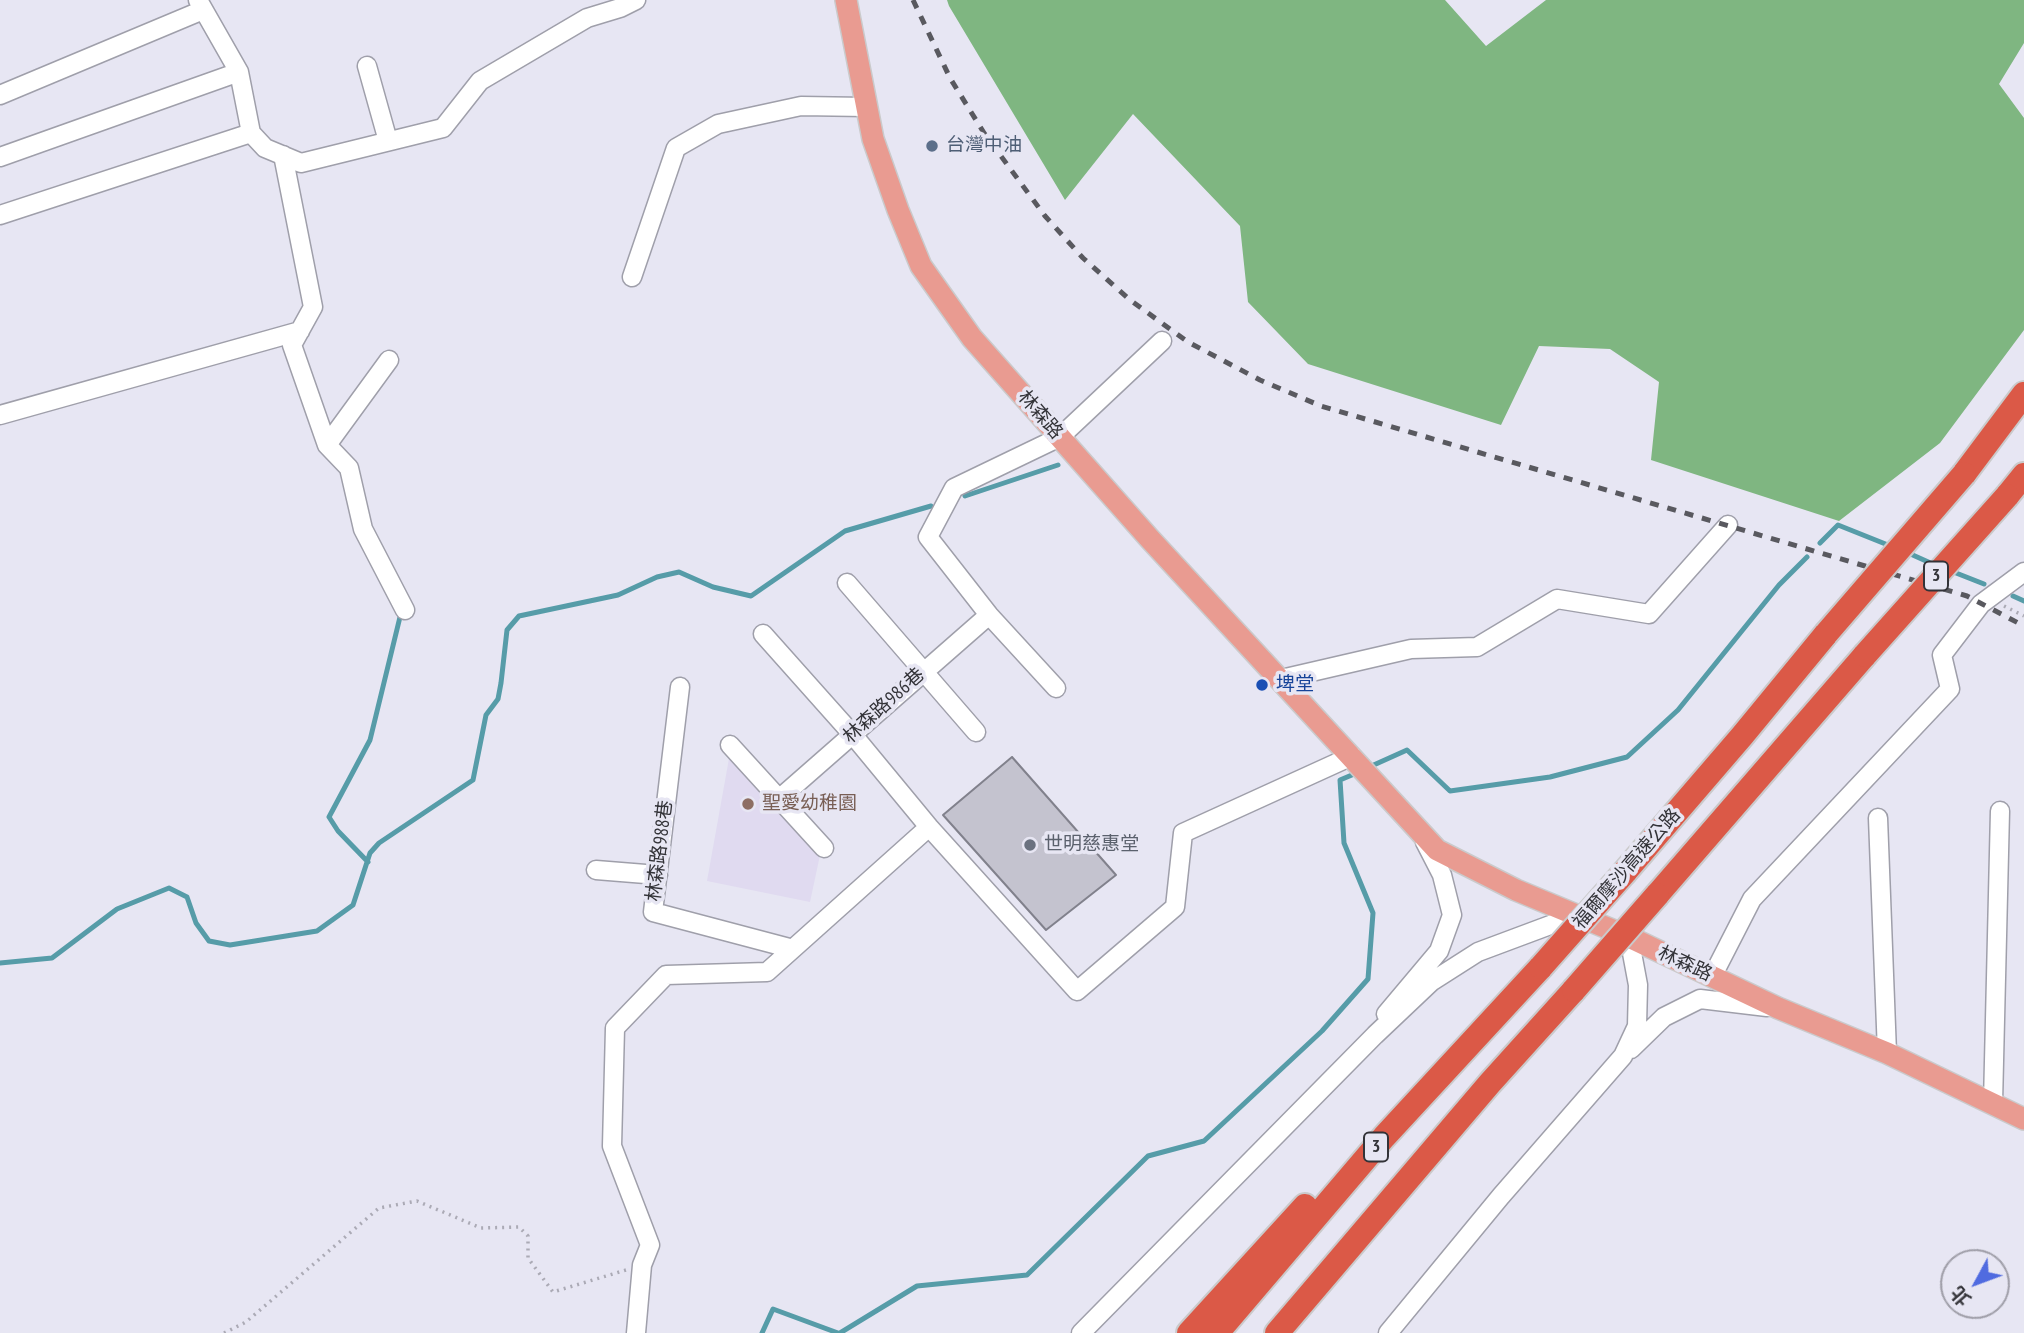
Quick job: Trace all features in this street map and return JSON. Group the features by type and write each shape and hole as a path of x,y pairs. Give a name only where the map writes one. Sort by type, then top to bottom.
{"highway":[{"name":"福爾摩沙高速公路","path":"1217,1333 1384,1137 1541,967 1742,736 1964,474 2024,394"},
{"name":"福爾摩沙高速公路","path":"1277,1333 1490,1083 2024,475"},
{"path":"1189,1333 1302,1208 1453,1061"}],"main road":[{"name":"林森路","path":"846,0 873,139 921,266 972,338 1149,538 1437,850 1516,890 1629,937 1777,1008 1887,1053 2024,1119"}],"street":[{"path":"0,95 201,5 239,72 251,133 265,148 301,163 443,128 480,80 587,18 624,3"},
{"path":"367,66 388,141"},
{"path":"0,157 239,72"},
{"path":"632,276 676,148 718,124 802,106 866,107"},
{"path":"0,215 251,133"},
{"path":"283,155 313,307 292,345 327,445 349,468 363,529 405,610"},
{"path":"0,415 300,331"},
{"path":"1056,688 989,615 928,537 954,488 1060,437 1162,341"},
{"path":"327,445 389,360"},
{"path":"1281,679 1411,649 1477,647 1557,599 1649,614 1728,525"},
{"path":"1713,977 1752,899 1950,689 1942,655 1981,604 2024,572"},
{"path":"846,583 976,732"},
{"name":"林森路986巷","path":"779,799 923,670 989,615"},
{"path":"763,634 929,827 1077,991 1175,907 1183,833 1354,758"},
{"name":"林森路988巷","path":"680,687 653,912 793,948"},
{"path":"730,745 824,848"},
{"path":"1993,1103 2000,811"},
{"path":"1878,818 1887,1053"},
{"path":"636,1333 642,1265 650,1245 612,1146 615,1028 666,975 767,972 929,827"},
{"path":"1375,1035 1388,1011 1439,951 1452,915 1442,875 1419,832"},
{"path":"596,870 657,874"},
{"path":"1081,1333 1375,1035 1432,982 1478,952 1577,915"},
{"path":"1623,1056 1637,1026 1638,985 1629,937"},
{"path":"1388,1333 1501,1196 1623,1056 1664,1017 1700,999 1777,1008"}],"path":[{"path":"224,1333 246,1322 379,1208 417,1201 481,1228 519,1227 528,1236 527,1258 553,1292 642,1265"}],"shaded area":[{"name":"聖愛幼稚園","path":"730,753 820,855 810,902 707,881"}],"green space":[{"path":"947,0 1445,0 1486,46 1546,0 2024,0 2024,43 1999,84 2024,118 2024,330 1940,443 1839,521 1651,460 1659,382 1610,349 1539,346 1501,425 1308,364 1248,302 1240,226 1133,114 1065,200"}],"building":[{"name":"世明慈惠堂","path":"1012,757 1116,875 1046,930 943,815"}],"waterway":[{"path":"965,496 1058,465"},
{"path":"0,963 52,958 117,909 169,888 187,897 196,923 209,941 230,945 317,931 353,905 370,853 379,843 473,780 486,715 498,699 507,630 519,616 618,595 657,577 679,572 713,587 751,596 845,531 931,506"},
{"path":"1820,543 1838,525 1893,547"},
{"path":"1906,552 1935,565"},
{"path":"1367,768 1407,750 1450,791 1550,777 1627,757 1678,710 1779,585 1807,557"},
{"path":"1951,571 1984,584"},
{"path":"2013,596 2024,601"},
{"path":"368,862 338,831 329,817 370,740 400,617"},
{"path":"840,1333 917,1286 1027,1275 1148,1156 1204,1141 1322,1031 1368,979 1373,913 1344,843 1340,780 1359,772"},
{"path":"762,1333 773,1309 838,1333"}],"railway":[{"path":"913,0 950,78 984,133 1045,216 1083,258 1130,300 1188,342 1260,380 1321,406 1967,596 2024,626"}],"place":[{"name":"台灣中油","path":"932,146"},
{"name":"埤堂","path":"1262,685"},
{"name":"聖愛幼稚園","path":"748,804"},
{"name":"世明慈惠堂","path":"1030,845"}]}
